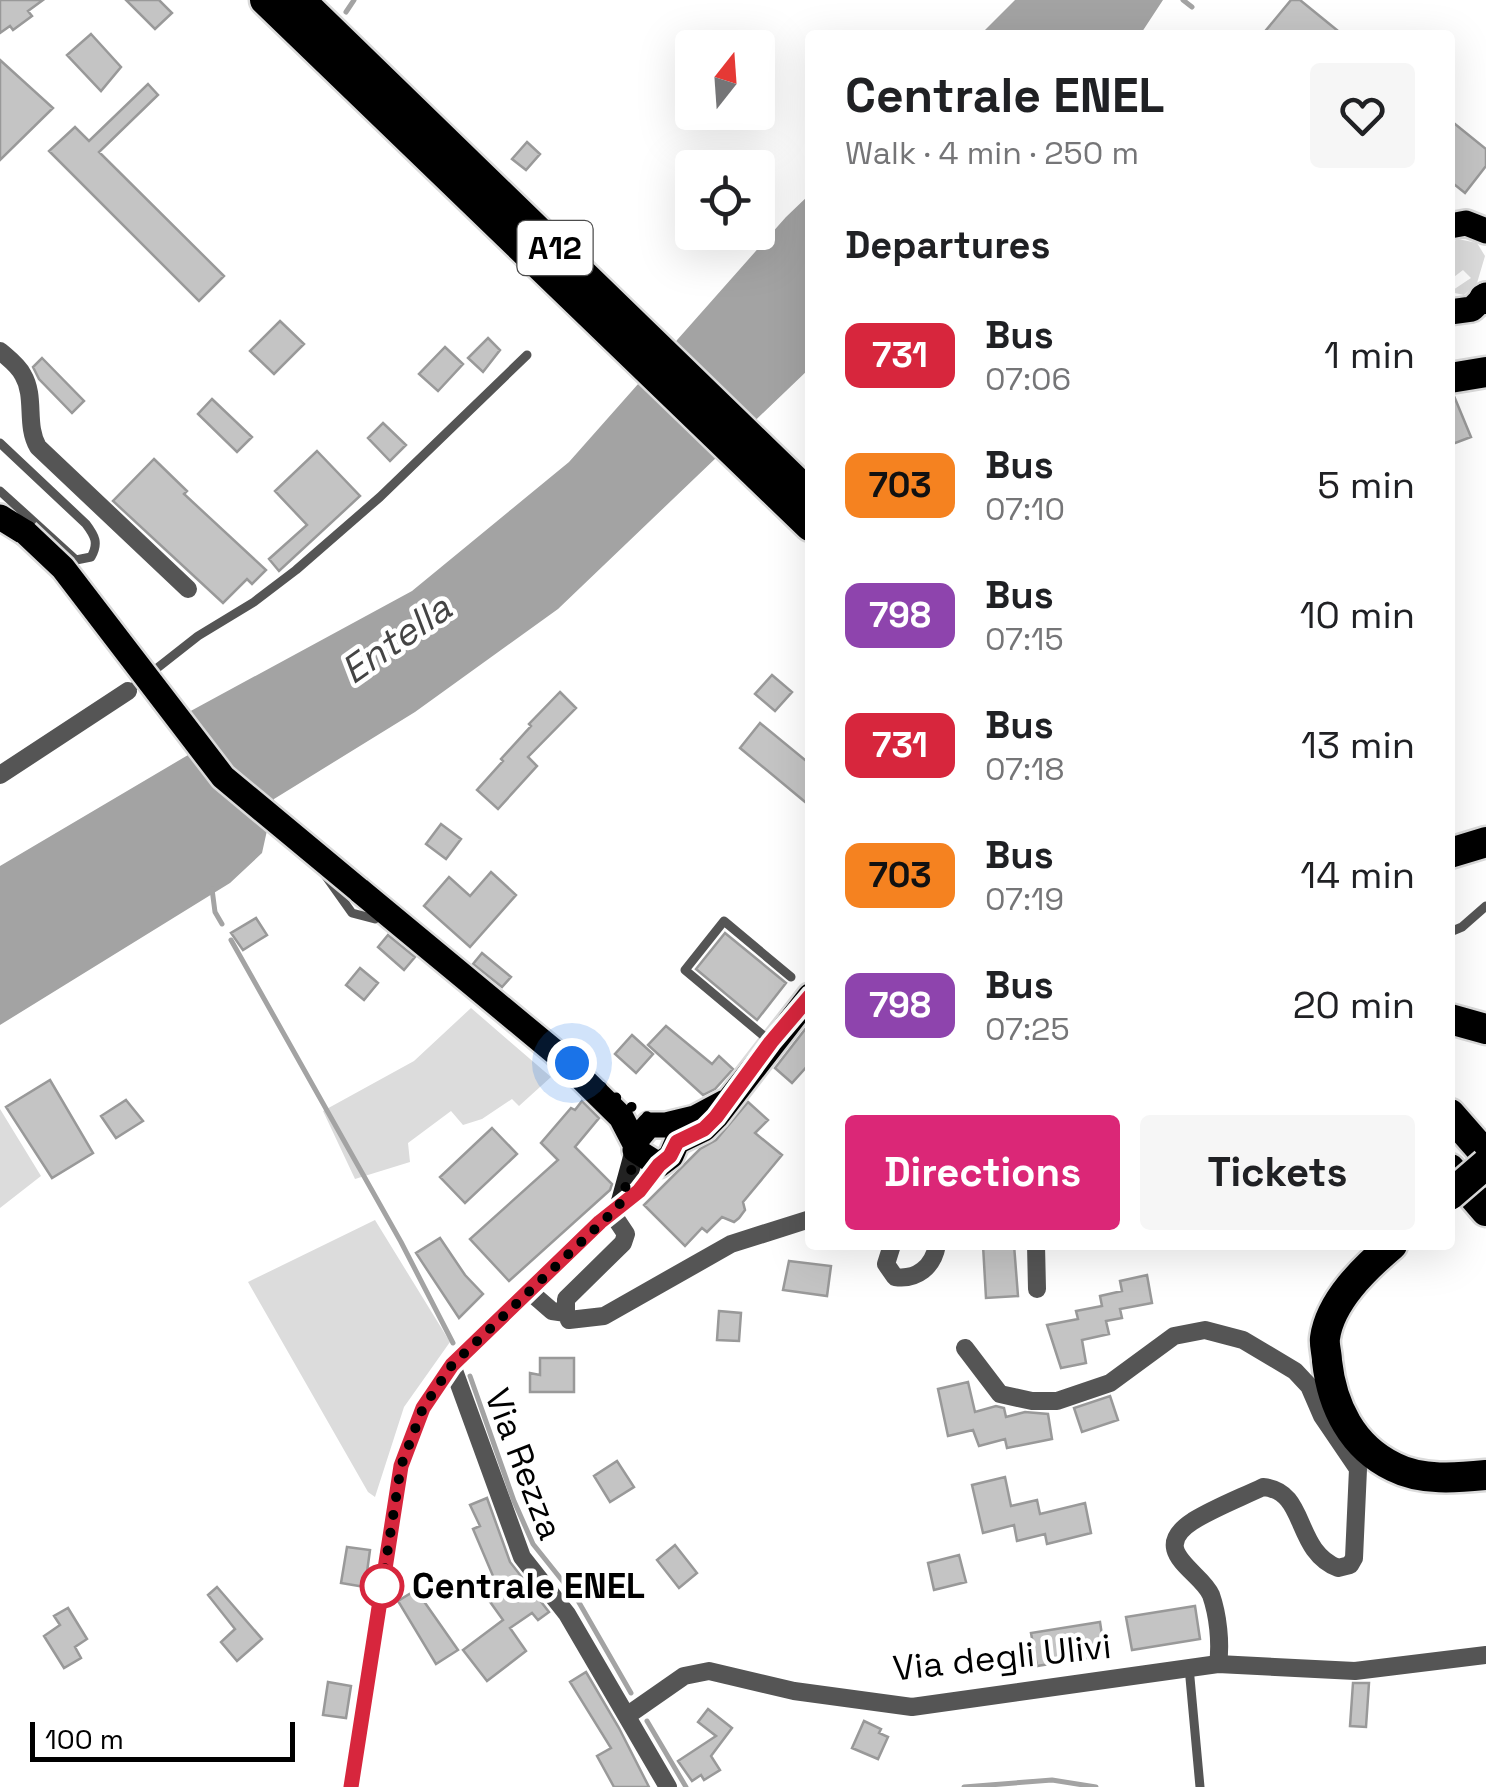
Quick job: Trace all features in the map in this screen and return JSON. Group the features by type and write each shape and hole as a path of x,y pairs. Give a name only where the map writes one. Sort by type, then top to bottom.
{"highway":[{"name":"A12","path":"265,0 805,521"},
{"name":"A12","path":"300,0 805,490"},
{"path":"1455,377 1486,372"},
{"path":"1455,851 1486,842"},
{"path":"1455,860 1486,863"},
{"path":"1455,1020 1486,1029"},
{"path":"1455,1120 1486,1154"},
{"path":"1455,1154 1486,1188"},
{"path":"1455,1191 1486,1164"},
{"path":"1455,1174 1486,1211"},
{"path":"1386,1250 1360,1272 1341,1300 1325,1338 1330,1384 1344,1420 1362,1447 1396,1469 1431,1477 1486,1475"},
{"path":"1344,1420 1393,1456 1429,1466 1476,1463 1486,1458"}],"main road":[{"path":"1455,312 1466,311 1485,297"},
{"path":"0,516 26,532 63,568 222,777 556,1053 667,1130"},
{"path":"635,1147 649,1125 667,1130 704,1129 805,1002"},
{"path":"556,1053 621,1117 635,1147 650,1162 659,1165 670,1156 667,1130"}],"street":[{"path":"0,350 24,376 31,435 38,447 188,589"},
{"path":"0,775 128,690"},
{"path":"610,1214 635,1147"},
{"path":"351,1787 401,1466 423,1408 452,1365 639,1191 659,1165"},
{"path":"610,1214 626,1234 623,1242 566,1299 570,1320 604,1316 731,1244 805,1221"},
{"path":"890,1250 886,1264 895,1277 905,1278 922,1274 937,1250"},
{"path":"1036,1250 1037,1289"},
{"path":"529,1290 552,1311 566,1312"},
{"path":"966,1348 1000,1394 1032,1402 1057,1401 1110,1383 1174,1336 1205,1330 1243,1340 1296,1371 1309,1386 1322,1416 1358,1470 1354,1558 1350,1565 1338,1568 1317,1556 1286,1495 1276,1488 1263,1488 1190,1523 1178,1537 1176,1554 1181,1565 1210,1593 1220,1648 1218,1664"},
{"name":"Via Rezza","path":"452,1365 522,1557 567,1614 668,1787"},
{"name":"Via degli Ulivi","path":"628,1714 684,1676 709,1671 794,1691 912,1707 1218,1664 1355,1671 1486,1655"}],"lane":[{"path":"128,690 198,636 254,602 296,570 380,497 527,355"},
{"path":"0,444 86,524 95,536 96,548 91,557 76,560 0,491"},
{"path":"319,866 352,913 375,919 385,911"},
{"path":"1455,930 1486,906"},
{"path":"771,1042 685,970 724,921 791,976"},
{"path":"1189,1668 1200,1787"}],"shaded area":[{"path":"1455,240 1477,243 1485,256 1477,283 1464,295 1455,293 1455,289 1471,278 1463,270 1455,276"},
{"path":"471,1008 551,1077 519,1106 512,1099 482,1119 463,1125 451,1111 408,1143 410,1162 355,1179 323,1111 414,1061"},
{"path":"0,1109 41,1176 0,1208"},
{"path":"375,1220 450,1342 404,1407 375,1497 368,1492 248,1282"}],"water":[{"path":"1015,0 1163,0 1143,30 985,30"},
{"name":"Entella","path":"805,199 805,373 558,609 415,712 274,799 262,853 230,883 0,1025 0,866 205,745 187,713 412,591 569,462 757,250 775,250 775,229"}],"building":[{"path":"0,0 43,0 28,11 32,16 13,30 10,26 0,33"},
{"path":"126,0 159,0 172,13 155,29"},
{"path":"1291,0 1300,0 1337,30 1266,30"},
{"path":"91,34 121,67 101,91 67,55"},
{"path":"0,60 53,108 0,160"},
{"path":"148,84 158,95 99,152 224,276 199,301 49,151 75,127 89,141"},
{"path":"1455,124 1486,149 1486,166 1465,193 1455,185"},
{"path":"527,142 540,154 526,170 512,159"},
{"path":"280,321 304,344 274,374 250,351"},
{"path":"488,338 500,350 483,372 468,358"},
{"path":"445,347 463,364 438,391 419,374"},
{"path":"42,358 84,401 72,413 39,379 33,367"},
{"path":"1455,398 1471,437 1455,443"},
{"path":"212,399 252,437 237,452 198,414"},
{"path":"383,423 406,445 390,461 368,438"},
{"path":"317,451 360,496 279,571 269,559 307,525 275,491"},
{"path":"154,459 187,491 184,494 266,570 252,584 247,579 223,603 113,501"},
{"path":"772,675 792,692 775,711 755,694"},
{"path":"560,692 576,708 528,757 537,766 498,809 477,790"},
{"path":"760,723 805,760 805,802 740,748"},
{"path":"441,824 461,839 446,859 426,844"},
{"path":"491,872 516,895 470,947 424,906 449,877 470,896"},
{"path":"256,918 267,935 243,950 231,933"},
{"path":"725,933 786,983 757,1020 696,969"},
{"path":"388,935 415,957 404,970 378,947"},
{"path":"482,953 511,977 502,987 473,964"},
{"path":"360,968 378,983 364,1000 346,985"},
{"path":"666,1026 712,1064 719,1056 733,1069 715,1089 703,1095 648,1045"},
{"path":"805,1029 805,1069 792,1083 775,1068"},
{"path":"632,1035 653,1054 636,1073 615,1054"},
{"path":"50,1080 93,1153 52,1178 6,1107"},
{"path":"126,1100 143,1121 116,1138 101,1116"},
{"path":"582,1101 599,1118 575,1147 612,1184 610,1190 509,1281 470,1239 558,1160 541,1143"},
{"path":"748,1102 768,1120 755,1133 782,1155 743,1202 745,1210 739,1218 734,1222 722,1217 707,1232 702,1228 685,1246 644,1205 700,1149 716,1140"},
{"path":"492,1128 517,1154 465,1203 440,1177"},
{"path":"440,1238 483,1294 459,1318 416,1253"},
{"path":"983,1250 1014,1250 1018,1296 986,1298"},
{"path":"789,1261 831,1266 827,1296 783,1290"},
{"path":"1147,1275 1152,1303 1120,1309 1122,1318 1106,1321 1109,1334 1082,1340 1086,1363 1061,1368 1047,1325 1078,1319 1076,1311 1102,1306 1100,1296 1122,1291 1120,1281"},
{"path":"719,1311 741,1313 739,1341 717,1340"},
{"path":"540,1358 574,1358 574,1392 530,1392 530,1373 540,1375"},
{"path":"968,1382 975,1412 996,1406 1004,1408 1006,1417 1025,1412 1048,1414 1052,1439 1007,1448 1005,1439 979,1446 973,1430 948,1436 938,1389"},
{"path":"1110,1396 1118,1420 1082,1432 1074,1408"},
{"path":"617,1461 634,1487 610,1502 594,1476"},
{"path":"1005,1477 1011,1506 1037,1500 1040,1514 1085,1503 1091,1533 1047,1544 1045,1534 1017,1541 1014,1525 983,1533 972,1485"},
{"path":"487,1498 510,1562 549,1612 538,1620 532,1613 510,1628 526,1651 487,1681 463,1650 503,1620 483,1592 496,1583 473,1529 480,1526 470,1505"},
{"path":"675,1545 697,1573 679,1588 657,1560"},
{"path":"347,1547 370,1550 365,1587 341,1583"},
{"path":"959,1555 966,1582 934,1590 928,1563"},
{"path":"217,1587 262,1639 237,1661 221,1642 235,1629 208,1595"},
{"path":"416,1590 458,1650 436,1664 398,1601"},
{"path":"1195,1606 1200,1639 1132,1650 1126,1617"},
{"path":"68,1608 87,1639 75,1647 81,1658 64,1668 44,1636 60,1625 54,1616"},
{"path":"1100,1622 1105,1655 1037,1666 1031,1633"},
{"path":"586,1672 649,1787 614,1787 597,1756 611,1748 570,1682"},
{"path":"328,1682 351,1686 346,1718 323,1715"},
{"path":"1353,1683 1369,1683 1366,1727 1350,1726"},
{"path":"708,1709 732,1728 711,1756 720,1770 704,1780 701,1775 692,1781 678,1761 716,1736 698,1722"},
{"path":"864,1721 888,1737 878,1759 852,1748"}],"waterway":[{"path":"346,12 354,0"},
{"path":"1183,0 1192,7"},
{"path":"212,889 215,912 222,924"},
{"path":"231,940 401,1242 453,1343"},
{"path":"470,1376 533,1544 577,1599 631,1693"},
{"path":"647,1721 686,1787"},
{"path":"964,1787 1052,1780 1096,1787"}],"bus line":[{"name":"731","path":"351,1787 401,1466 423,1408 452,1365 600,1222 639,1191 677,1147 677,1142 704,1129 716,1117 805,1002"}],"place":[{"name":"Centrale ENEL","path":"382,1586"}],"route":[{"path":"382,1586 401,1466 423,1408 452,1365 619,1206 633,1165 635,1144 649,1125 658,1123 612,1095 572,1063"}]}
